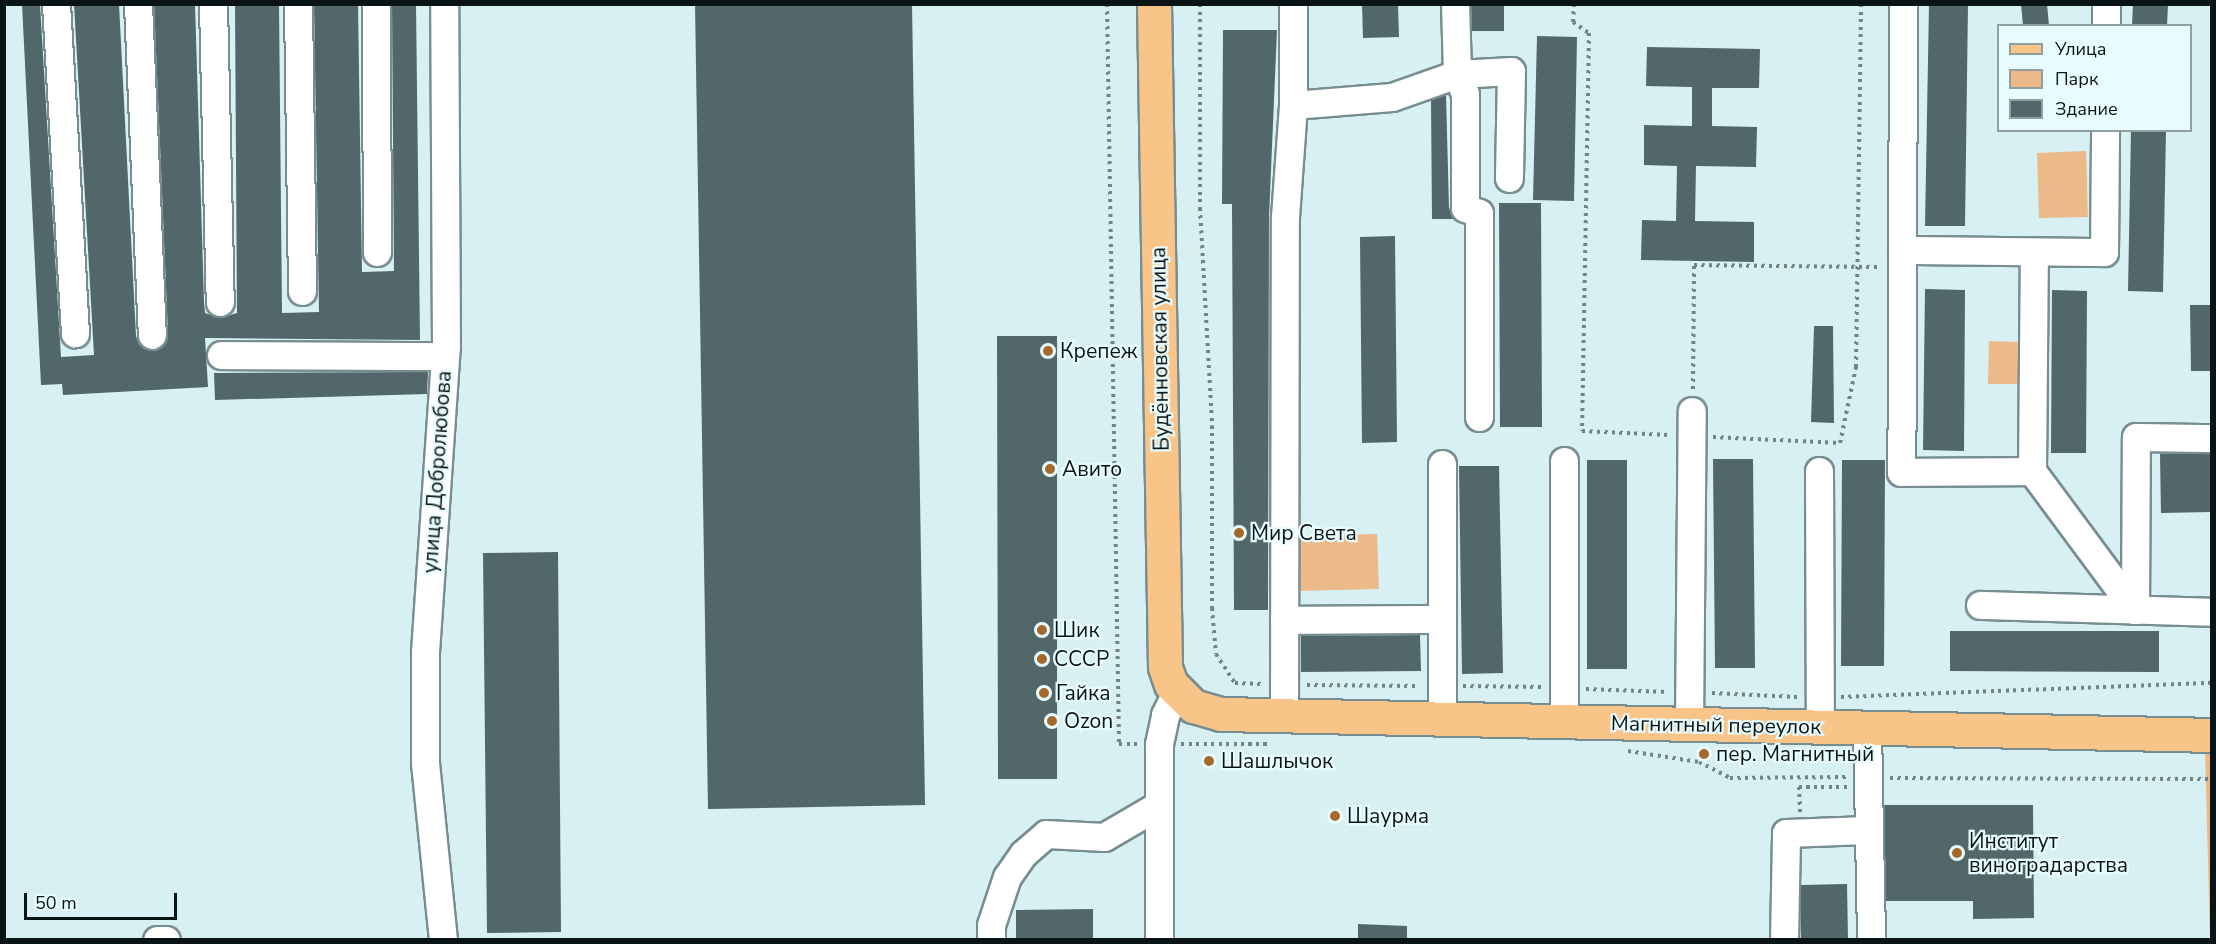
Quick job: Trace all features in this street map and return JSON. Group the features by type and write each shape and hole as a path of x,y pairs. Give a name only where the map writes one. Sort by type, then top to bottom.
{"main road":[{"name":"Будённовская улица","path":"1154,4 1165,667 1176,692"},
{"name":"Магнитный переулок","path":"1176,692 1193,705 1221,714 1284,700 1442,719 1689,724 1820,713 1867,728 2211,735"}],"street":[{"path":"56,4 75,333"},
{"path":"138,4 152,335"},
{"path":"213,4 220,302"},
{"path":"297,4 302,291"},
{"path":"376,4 376,252"},
{"name":"улица Добролюбова","path":"443,939 425,763 425,652 445,356 444,4"},
{"path":"1284,700 1285,217 1293,105 1293,4"},
{"path":"1455,4 1456,74 1465,94 1465,208 1479,213 1479,417"},
{"path":"1903,4 1901,472 2032,471"},
{"path":"2106,4 2106,24"},
{"path":"1293,105 1392,97 1456,74 1511,71 1509,178"},
{"path":"1902,259 2034,252 2104,252 2105,132"},
{"path":"2034,252 2032,471 2135,609"},
{"path":"221,355 445,356"},
{"path":"1689,724 1692,423"},
{"path":"2135,609 2136,437 2211,438"},
{"path":"1564,461 1564,721"},
{"path":"1442,464 1442,719"},
{"path":"1819,471 1820,713"},
{"path":"1980,605 2211,612"},
{"path":"1284,620 1442,618"},
{"path":"1159,939 1157,806 1159,744 1165,715 1176,692"},
{"path":"1867,728 1866,786 1871,939"},
{"path":"991,939 1007,877 1023,854 1047,834 1104,837 1157,806"},
{"path":"1784,939 1786,832 1867,830"},
{"path":"157,939 166,939"}],"path":[{"path":"1200,4 1200,208 1212,426 1216,654 1235,683 1284,700 1442,686 1564,688 1689,692 1820,713 2148,682 2211,683"},
{"path":"1574,4 1573,22 1589,33 1582,431 1692,423 1840,443 1856,367 1862,4"},
{"path":"1692,423 1694,265 1858,267 1902,259"},
{"path":"1800,831 1799,787 1866,786"}],"green space":[{"path":"2086,151 2088,217 2039,218 2037,153"},
{"path":"1989,341 2019,342 2019,384 1988,384"},
{"path":"1377,534 1379,589 1296,591 1295,536"},
{"path":"2205,749 2211,749 2211,940 2210,939"}],"building":[{"path":"22,4 40,4 61,357 94,355 74,4 119,4 136,336 139,344 152,351 161,348 168,334 154,4 195,4 204,302 205,313 220,318 237,313 235,4 279,4 282,313 319,312 314,4 358,4 362,272 394,271 392,4 416,4 420,340 205,338 208,387 63,395 62,384 41,385"},
{"path":"695,4 912,4 925,805 708,809"},
{"path":"1362,4 1398,4 1399,37 1363,38"},
{"path":"1471,4 1504,4 1504,31 1472,31"},
{"path":"1929,4 1968,4 1965,226 1925,226"},
{"path":"2021,4 2047,4 2049,24 2023,24"},
{"path":"2133,4 2168,4 2167,24 2132,24"},
{"path":"1223,30 1277,30 1269,217 1268,610 1234,610 1232,204 1222,204"},
{"path":"1537,36 1577,37 1574,201 1533,200"},
{"path":"1647,47 1760,49 1759,88 1712,88 1712,126 1757,127 1756,167 1696,166 1695,221 1754,222 1754,262 1641,260 1642,220 1676,221 1677,166 1644,165 1644,125 1692,126 1692,87 1646,86"},
{"path":"1446,95 1449,208 1454,219 1432,219 1431,100"},
{"path":"2131,132 2166,132 2163,292 2128,291"},
{"path":"1499,203 1541,203 1542,427 1500,427"},
{"path":"1395,236 1397,442 1362,443 1360,237"},
{"path":"1925,289 1965,290 1964,451 1923,450"},
{"path":"2052,290 2087,291 2086,453 2051,453"},
{"path":"2190,305 2211,305 2211,371 2191,371"},
{"path":"1814,326 1833,326 1834,423 1811,422"},
{"path":"997,336 1057,336 1057,779 998,779"},
{"path":"428,372 427,394 215,400 214,373"},
{"path":"2160,454 2211,454 2211,512 2161,513"},
{"path":"1713,459 1753,459 1755,668 1715,668"},
{"path":"1587,460 1627,460 1627,669 1587,669"},
{"path":"1842,460 1885,460 1884,666 1841,666"},
{"path":"1459,466 1499,466 1503,673 1462,674"},
{"path":"558,552 561,932 487,933 483,553"},
{"path":"1950,631 2159,631 2159,672 1950,671"},
{"path":"1420,635 1421,671 1301,672 1301,636"},
{"name":"Институт виноградарства","path":"1884,805 2033,805 2034,918 1973,919 1973,901 1886,901"},
{"path":"1847,884 1848,939 1801,939 1801,885"},
{"path":"1093,909 1093,939 1016,939 1016,910"},
{"path":"1358,924 1407,926 1407,939 1358,939"}],"place":[{"name":"Крепеж","path":"1048,351"},
{"name":"Авито","path":"1050,469"},
{"name":"Мир Света","path":"1239,533"},
{"name":"Шик","path":"1042,630"},
{"name":"СССР","path":"1042,659"},
{"name":"Гайка","path":"1044,693"},
{"name":"Ozon","path":"1052,721"},
{"name":"пер. Магнитный","path":"1704,754"},
{"name":"Шашлычок","path":"1209,761"},
{"name":"Шаурма","path":"1335,816"},
{"name":"Институт виноградарства","path":"1957,853"}]}
